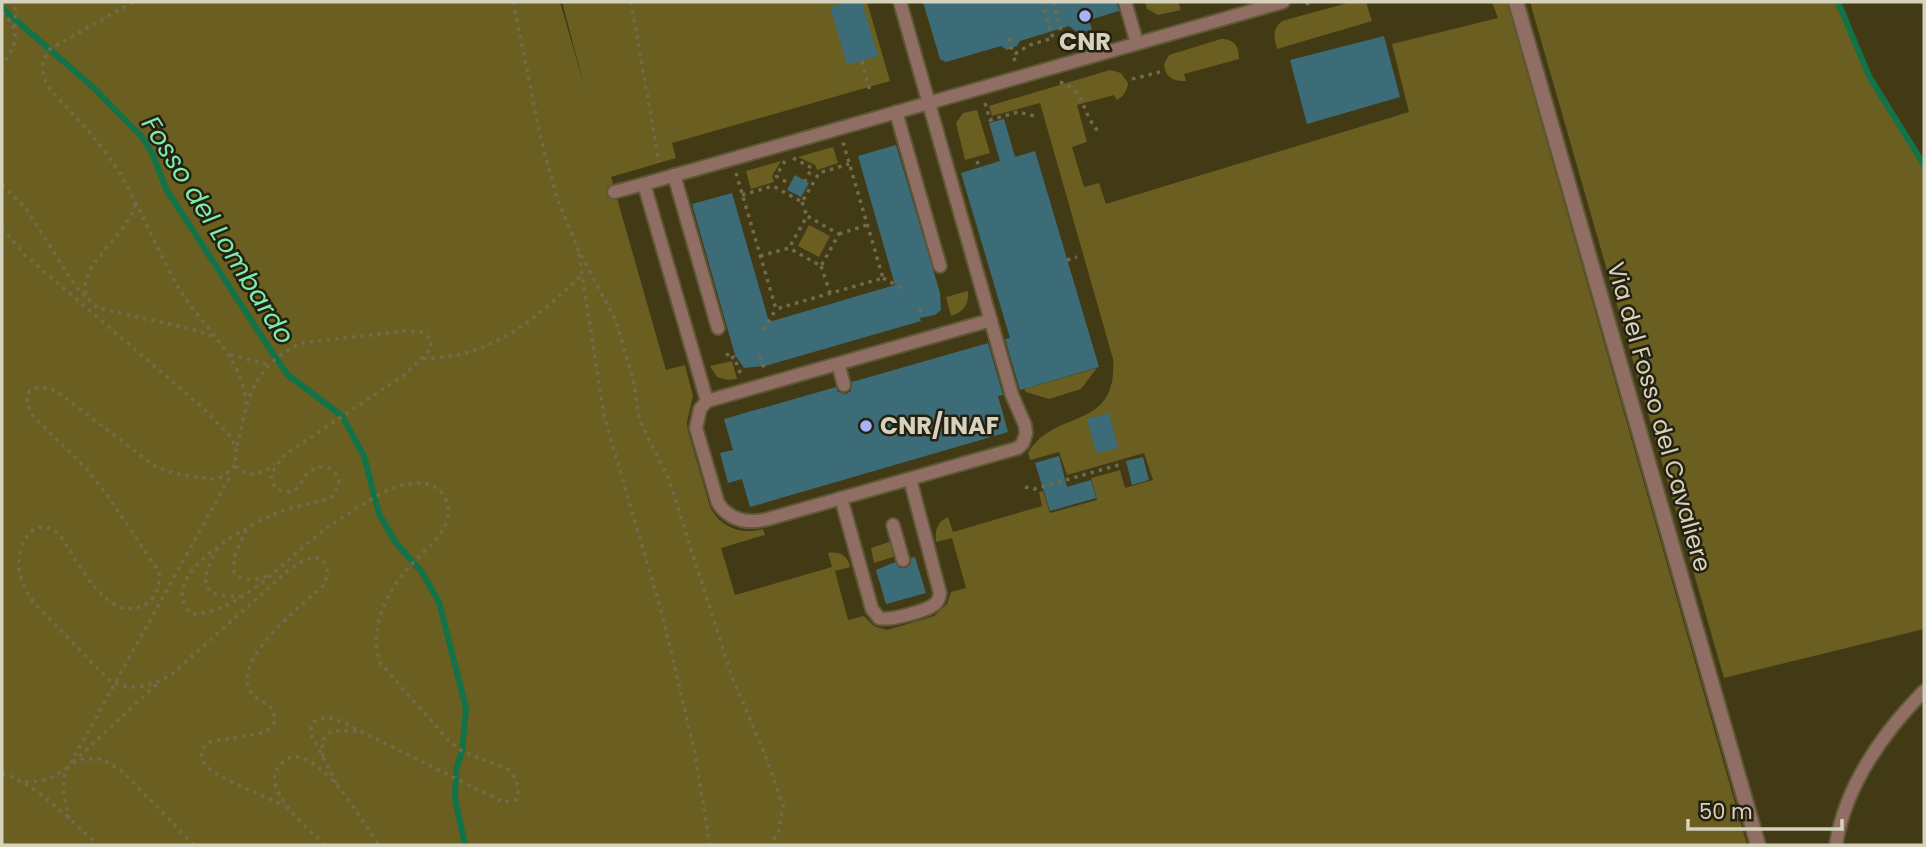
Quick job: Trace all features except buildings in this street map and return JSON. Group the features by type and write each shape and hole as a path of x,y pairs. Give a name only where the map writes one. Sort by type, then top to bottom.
{"street":[{"name":"Via del Fosso del Cavaliere","path":"1516,2 1758,845"}],"lane":[{"path":"900,2 929,103 991,320 1012,394 1025,425 1023,443 1018,448 754,522 744,521 723,511 718,503 696,428 700,409 707,401 991,320"},
{"path":"1125,2 1137,43"},
{"path":"614,191 1276,3"},
{"path":"896,112 940,266"},
{"path":"669,177 718,328"},
{"path":"644,184 707,401"},
{"path":"838,364 844,385"},
{"path":"841,498 872,609 879,618 891,619 931,606 936,603 940,593 910,478"},
{"path":"893,525 903,560"},
{"path":"1836,845 1848,802 1872,757 1898,720 1924,691"}],"path":[{"path":"2,65 15,43 15,2"},
{"path":"133,2 57,43 47,54 41,69 49,88 124,179 180,290 239,371 245,388 246,407"},
{"path":"513,2 547,165 557,198 578,250 615,319 633,378 640,421 668,477 732,677 783,805 779,831 770,845"},
{"path":"631,2 669,177"},
{"path":"1013,55 1030,45 1053,38 1042,2"},
{"path":"1053,2 1067,50"},
{"path":"1307,2 1309,8"},
{"path":"2,12 15,29"},
{"path":"1009,38 1017,69"},
{"path":"862,61 870,91"},
{"path":"1132,79 1160,72"},
{"path":"1056,81 1077,91 1089,122 1100,133"},
{"path":"985,101 990,120 1018,112 1038,117"},
{"path":"842,140 883,278"},
{"path":"796,159 812,168 805,181"},
{"path":"977,161 980,170"},
{"path":"783,162 776,176 790,184"},
{"path":"802,202 819,173 849,164"},
{"path":"735,171 776,309"},
{"path":"2,185 25,207 76,286 98,309 191,329 214,337"},
{"path":"742,195 774,186 802,202 807,216 839,234"},
{"path":"87,298 84,282 88,271 128,223 135,202"},
{"path":"789,248 807,216"},
{"path":"821,266 839,234 867,225"},
{"path":"2,228 25,255 203,408 230,436 236,448"},
{"path":"760,256 789,248 821,266 830,293"},
{"path":"578,250 604,416 663,617 695,754 710,845"},
{"path":"1067,260 1077,257"},
{"path":"423,359 447,358 497,341 539,315 582,275"},
{"path":"764,330 776,309 830,293 883,278 904,289"},
{"path":"69,819 63,791 64,777 226,486 235,466 236,448 246,407 255,383 268,364 275,357 301,343 405,331 421,332 430,338 431,349 404,375 265,471 244,474 235,466"},
{"path":"727,353 729,359 734,358 743,380"},
{"path":"227,354 268,364"},
{"path":"760,356 762,361"},
{"path":"159,682 137,688 114,683 30,596 19,571 19,554 23,541 33,529 42,526 51,527 60,535 104,599 119,607 133,608 146,604 153,598 160,581 159,572 107,495 86,468 32,415 27,397 29,391 40,387 55,390 156,467 176,474 213,478 223,477 235,466"},
{"path":"278,461 271,474 275,488 280,491 295,490 308,473 320,467 332,469 337,474 340,484 338,490 329,499 279,512 220,544 192,569 182,593 186,608 192,614 202,614 243,596 271,575 306,542 355,509 395,487 421,483 432,486 446,498 449,510 447,522 440,535 402,574 388,597 375,635 376,652 380,663 451,743 462,751 508,769 513,774 519,791 517,799 503,802 365,733 330,717 323,717 313,722 310,733 338,786 379,845"},
{"path":"1025,487 1034,489 1122,464"},
{"path":"247,527 234,557 234,572 246,580 271,575"},
{"path":"220,544 206,569 205,579 209,591 216,596 243,596"},
{"path":"25,782 41,782 55,777 159,682 172,674 290,569 303,561 320,558 329,571 323,586 279,625 251,661 247,674 248,689 275,711 275,722 262,733 209,742 201,751 202,759 208,767 227,779 285,806"},
{"path":"324,763 321,747 329,732 342,730 365,733"},
{"path":"325,845 285,806 278,795 275,777 281,763 293,756 301,757 311,762 338,786"},
{"path":"69,766 91,757 113,764 194,845"},
{"path":"2,773 25,782 98,845"}],"shaded area":[{"path":"2,2 560,2 584,85 562,2 867,2 890,81 672,143 676,158 611,177 666,370 685,365 693,396 687,422 688,431 710,507 726,525 747,531 763,529 765,535 721,548 735,595 832,567 828,553 839,553 847,559 850,567 835,571 848,620 864,616 874,626 887,630 934,616 947,604 951,592 966,588 952,538 936,542 938,527 944,519 948,517 953,532 1042,506 1039,492 1043,491 1050,513 1097,500 1091,478 1120,470 1125,488 1153,480 1144,453 1067,475 1059,452 1030,460 1028,453 1040,439 1053,429 1095,409 1106,398 1112,382 1113,359 1040,103 992,116 989,106 1110,70 1121,73 1128,83 1125,93 1117,100 1114,95 1077,105 1087,142 1072,147 1084,187 1099,183 1106,204 1409,112 1392,44 1498,18 1492,2 1507,2 1747,845 2,845"},
{"path":"1145,2 1178,2 1181,10 1158,15 1147,9"},
{"path":"1351,2 1366,2 1372,21 1277,49 1275,34 1282,21"},
{"path":"1530,2 1838,2 1869,76 1924,165 1924,629 1724,678"},
{"path":"1221,39 1235,44 1239,59 1184,74 1186,81 1177,81 1168,75 1164,64 1169,55"},
{"path":"977,110 990,153 965,160 956,123 963,113"},
{"path":"833,147 838,163 817,170 815,165 798,157"},
{"path":"781,161 772,176 774,182 751,189 746,171"},
{"path":"809,225 830,236 819,257 798,246"},
{"path":"968,291 965,307 951,316 946,297"},
{"path":"732,361 737,379 717,377 710,366"},
{"path":"1097,368 1081,389 1049,399 1024,389"},
{"path":"892,541 896,556 874,563 871,548"}],"waterway":[{"path":"1838,2 1869,76 1924,165"},
{"name":"Fosso del Lombardo","path":"2,8 94,88 142,137 152,153 166,189 275,357 288,375 342,416 364,456 379,514 396,543 421,571 439,602 466,708 462,751 456,771 455,799 465,845"}],"place":[{"name":"CNR","path":"1085,16"},
{"name":"CNR/INAF","path":"866,426"}]}
